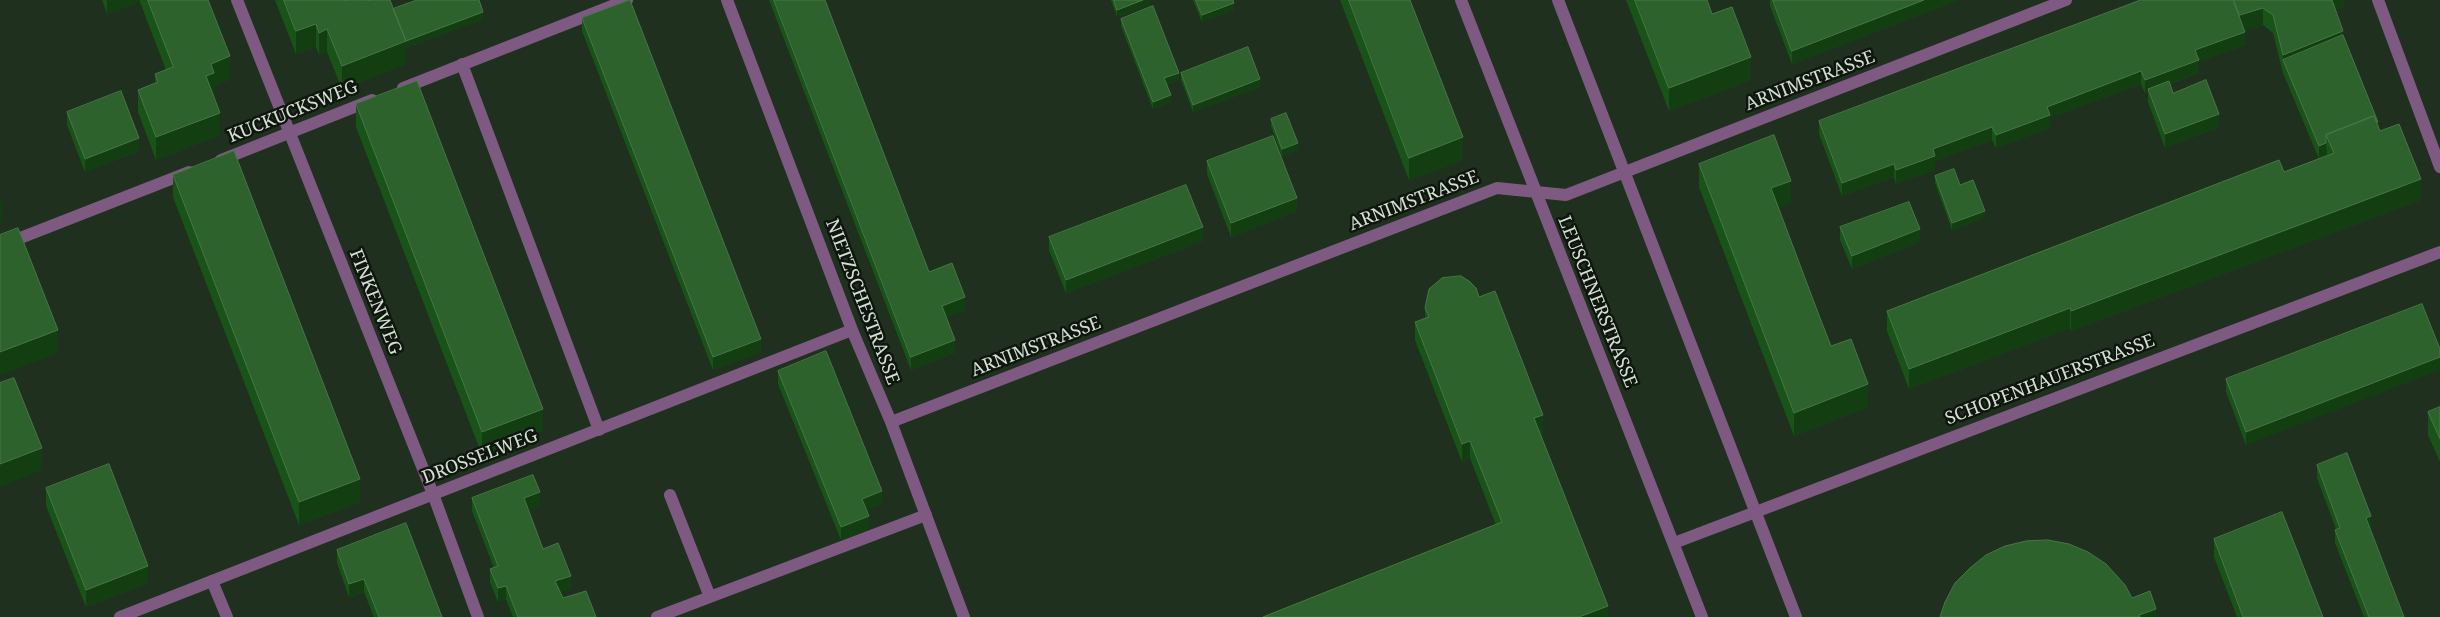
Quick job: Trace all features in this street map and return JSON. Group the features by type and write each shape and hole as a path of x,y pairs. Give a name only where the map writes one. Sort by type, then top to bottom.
{"street":[{"name":"FINKENWEG","path":"237,0 432,494 478,617"},
{"name":"KUCKUCKSWEG","path":"0,246 627,0"},
{"name":"NIETZSCHESTRASSE","path":"727,0 852,330 890,422 964,617"},
{"name":"LEUSCHNERSTRASSE","path":"1461,0 1534,192 1702,617"},
{"path":"1558,0 1757,510 1796,617"},
{"name":"ARNIMSTRASSE","path":"890,422 1497,188 1566,195 2066,0"},
{"path":"2378,0 2440,167"},
{"path":"462,64 599,430"},
{"name":"SCHOPENHAUERSTRASSE","path":"1674,543 2440,252"},
{"name":"DROSSELWEG","path":"120,617 852,330"},
{"path":"670,495 710,597"},
{"path":"657,617 926,516"},
{"path":"212,581 227,617"}],"building":[{"path":"148,0 208,0 230,56 211,64 214,73 206,76 220,113 156,137 138,90 158,82 155,74 173,67"},
{"path":"284,0 390,0 406,41 342,66 327,29 319,33 316,24 296,31"},
{"path":"417,0 479,0 483,12 406,41 393,9"},
{"path":"630,0 761,339 713,357 582,18"},
{"path":"774,0 825,0 929,272 952,263 965,297 942,306 955,340 911,357"},
{"path":"1114,0 1143,0 1117,10"},
{"path":"1196,0 1233,0 1234,3 1202,15"},
{"path":"1349,0 1410,0 1463,137 1409,158"},
{"path":"1635,0 1707,0 1712,14 1732,7 1751,57 1669,88"},
{"path":"1773,0 1924,0 1792,51"},
{"path":"2141,0 2233,0 2245,32 2195,50 2199,60 2145,80 2141,71 2047,107 2050,115 1996,135 1992,127 1933,149 1935,156 1896,170 1894,164 1842,183 1819,121"},
{"path":"2234,0 2332,0 2343,31 2283,55 2273,15 2263,8 2240,15"},
{"path":"1153,6 1179,73 1164,78 1171,95 1153,102 1121,19"},
{"path":"2343,35 2378,122 2374,116 2326,135 2326,143 2319,146 2283,60"},
{"path":"1248,47 1260,79 1193,105 1181,73"},
{"path":"2206,80 2219,114 2165,134 2148,89 2169,81 2173,93"},
{"path":"417,81 543,409 482,432 356,104"},
{"path":"121,91 139,138 85,159 67,112"},
{"path":"1286,113 1298,143 1282,149 1271,119"},
{"path":"2374,116 2380,131 2399,124 2421,179 2071,311 2070,308 1909,369 1887,311 2279,160 2284,172 2334,153 2326,135"},
{"path":"1774,135 1791,181 1771,188 1820,318 1831,346 1851,339 1868,384 1794,413 1699,164"},
{"path":"1273,136 1297,198 1231,223 1207,161"},
{"path":"234,151 360,479 299,502 173,175"},
{"path":"1954,169 1960,185 1973,180 1985,211 1952,223 1935,176"},
{"path":"1186,185 1203,227 1066,280 1049,237"},
{"path":"1909,202 1920,229 1852,256 1840,227"},
{"path":"18,228 58,330 0,352 0,235"},
{"path":"1461,276 1476,288 1479,297 1495,291 1543,415 1534,418 1608,606 1579,617 1263,617 1502,522 1470,441 1462,444 1415,322 1429,317 1425,308 1429,289 1442,278"},
{"path":"2422,304 2440,349 2440,357 2246,432 2226,379"},
{"path":"826,351 882,491 862,499 869,516 841,527 778,371"},
{"path":"14,378 42,448 0,464 0,383"},
{"path":"2440,407 2440,439 2428,412"},
{"path":"2347,453 2371,516 2366,518 2404,617 2369,617 2335,530 2340,528 2317,465"},
{"path":"109,464 148,566 86,590 46,488"},
{"path":"533,475 540,492 524,498 543,549 558,543 571,576 555,581 563,598 586,591 596,617 518,617 506,586 498,588 490,569 498,566 472,498"},
{"path":"2282,512 2323,617 2243,617 2214,539"},
{"path":"406,523 442,617 379,617 364,579 349,584 337,550"},
{"path":"2048,540 2069,544 2088,552 2106,564 2125,585 2132,598 2150,591 2156,609 2139,615 2140,617 1940,617 1955,583 1986,555 2005,546 2026,541"}]}
